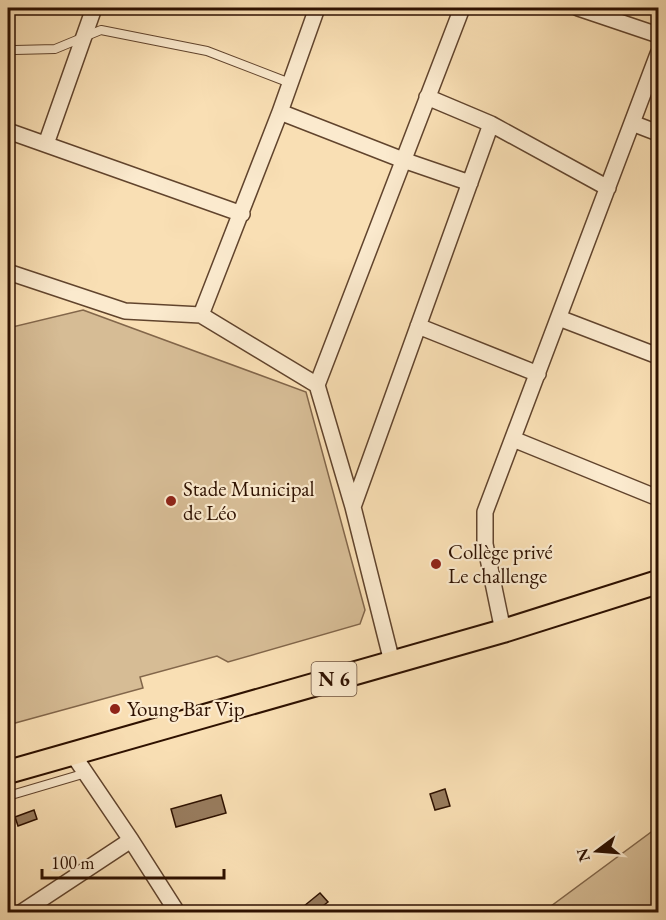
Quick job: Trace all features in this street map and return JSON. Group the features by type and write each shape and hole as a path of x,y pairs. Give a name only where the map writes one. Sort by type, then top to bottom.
{"main road":[{"name":"N 6","path":"8,772 503,631 658,582"}],"street":[{"path":"46,144 94,8"},
{"path":"201,315 242,214 317,8"},
{"path":"392,662 352,507 317,385 462,8"},
{"path":"578,8 605,12 658,35"},
{"path":"503,631 485,544 485,512 658,54"},
{"path":"428,97 491,124 608,188"},
{"path":"280,112 403,160 470,183"},
{"path":"632,123 658,133"},
{"path":"352,507 491,124"},
{"path":"8,130 242,214"},
{"path":"8,272 125,311 201,315 317,385"},
{"path":"559,318 658,357"},
{"path":"418,326 538,374"},
{"path":"513,439 658,498"},
{"path":"72,753 177,912"},
{"path":"22,912 131,840"}],"lane":[{"path":"8,48 15,50 55,49 101,30 207,51 290,83"},
{"path":"8,796 86,773"}],"shaded area":[{"name":"Stade Municipal de Léo","path":"83,310 306,392 365,610 360,624 228,662 217,656 140,677 143,688 8,725 8,328"},
{"path":"658,827 658,912 543,912"}],"building":[{"path":"445,789 450,806 435,810 430,794"},
{"path":"221,795 226,813 176,827 171,809"},
{"path":"34,810 37,819 18,826 15,817"},
{"path":"320,893 328,902 315,912 309,912 304,906"}],"place":[{"name":"Stade Municipal de Léo","path":"171,501"},
{"name":"Collège privé Le challenge","path":"436,564"},
{"name":"Young Bar Vip","path":"115,709"}]}
